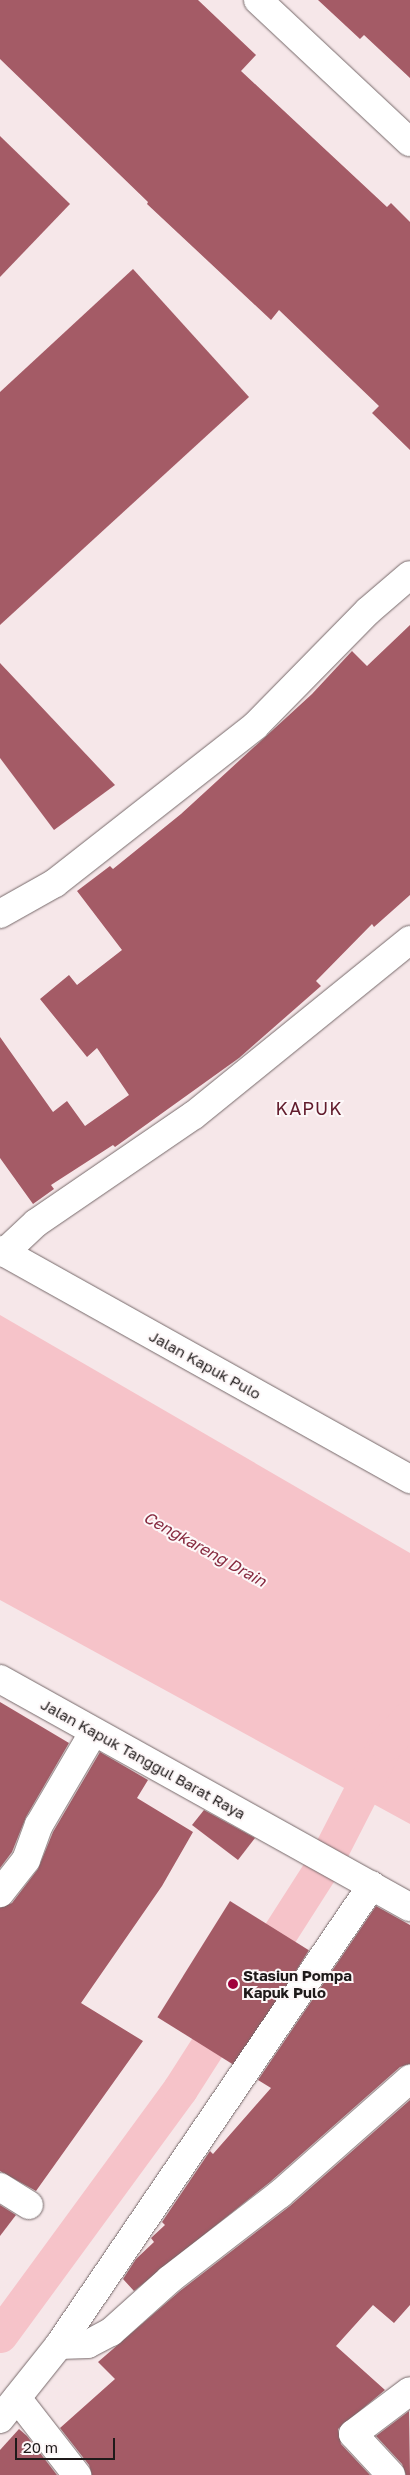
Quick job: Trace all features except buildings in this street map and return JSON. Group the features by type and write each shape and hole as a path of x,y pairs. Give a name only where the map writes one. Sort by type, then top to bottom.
{"street":[{"path":"258,0 410,142"},
{"path":"0,914 55,883 255,726 368,611 410,575"},
{"path":"2,1252 36,1222 194,1115 410,940"},
{"name":"Jalan Kapuk Pulo","path":"2,1252 410,1479"},
{"name":"Jalan Kapuk Tanggul Barat Raya","path":"0,1679 362,1879"},
{"path":"0,1893 26,1860 39,1825 93,1732"},
{"path":"77,2475 8,2409 59,2345 362,1879 410,1907"},
{"path":"59,2345 88,2344 111,2332 170,2279 280,2194 410,2079"},
{"path":"0,2187 29,2205"},
{"path":"391,2475 353,2434 410,2391"}],"water":[{"name":"Cengkareng Drain","path":"0,1315 410,1553 410,1824 0,1600"}],"waterway":[{"path":"0,2335 180,2089 325,1862 386,1743 410,1717"}],"place":[{"name":"Stasiun Pompa Kapuk Pulo","path":"233,1984"}],"district":[{"name":"KAPUK","path":"309,1108"}]}
